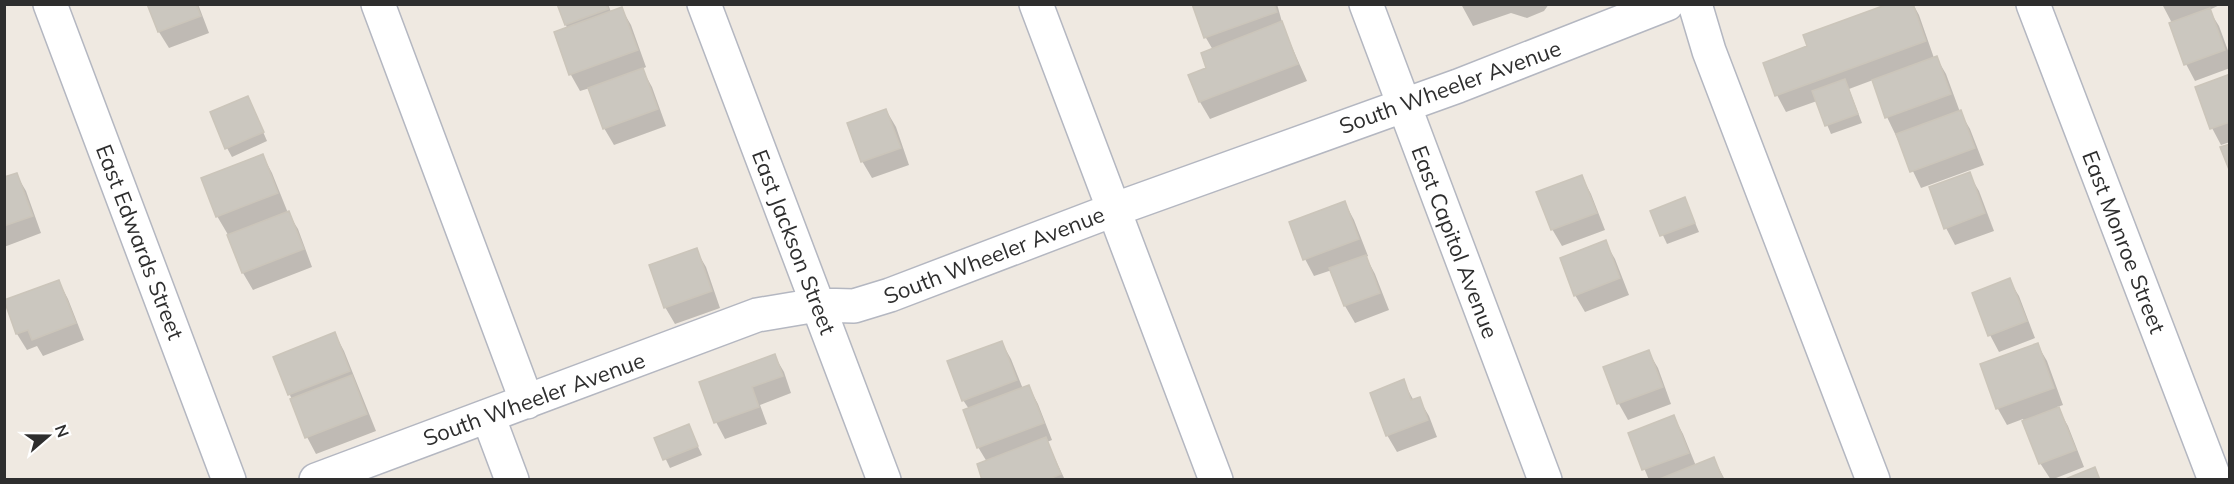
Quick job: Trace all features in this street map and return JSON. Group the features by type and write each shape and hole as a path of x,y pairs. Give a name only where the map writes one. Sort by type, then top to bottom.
{"street":[{"name":"East Edwards Street","path":"50,4 229,480"},
{"path":"378,4 527,402"},
{"name":"East Jackson Street","path":"704,4 884,480"},
{"path":"1036,4 1216,480"},
{"name":"East Capitol Avenue","path":"1366,4 1545,480"},
{"name":"South Wheeler Avenue","path":"316,480 757,315 817,305 854,306 884,297 1113,210 1404,106 1667,4"},
{"path":"1695,4 1709,51 1873,480"},
{"name":"East Monroe Street","path":"2032,4 2215,480"},
{"path":"488,416 512,480"}],"building":[{"path":"147,4 196,4 201,16 158,32"},
{"path":"557,4 606,4 608,9 565,25"},
{"path":"1192,4 1274,4 1277,12 1204,38"},
{"path":"1888,4 1913,4 1926,41 1775,96 1763,63 1807,46 1803,35"},
{"path":"622,7 638,50 569,75 554,32"},
{"path":"2210,8 2225,50 2184,65 2169,23"},
{"path":"1282,21 1298,64 1199,102 1188,75 1206,68 1201,53"},
{"path":"1937,56 1951,94 1885,118 1872,80"},
{"path":"643,68 658,109 603,129 588,88"},
{"path":"2230,74 2230,122 2210,129 2195,87"},
{"path":"1845,79 1858,114 1825,126 1812,91"},
{"path":"248,96 264,132 225,149 210,112"},
{"path":"886,109 901,148 861,162 847,123"},
{"path":"1961,110 1975,148 1910,172 1896,134"},
{"path":"2230,144 2230,172 2220,147"},
{"path":"263,154 278,193 216,217 201,178"},
{"path":"1970,172 1985,213 1944,229 1929,187"},
{"path":"17,173 33,216 4,226 4,177"},
{"path":"1582,175 1597,213 1551,230 1536,192"},
{"path":"1685,197 1695,223 1660,236 1650,211"},
{"path":"1345,201 1359,239 1303,260 1289,222"},
{"path":"289,211 304,249 242,273 227,235"},
{"path":"1606,240 1620,278 1574,296 1560,258"},
{"path":"697,248 712,291 664,308 649,265"},
{"path":"1366,255 1380,293 1344,306 1329,268"},
{"path":"2010,278 2027,321 1988,336 1972,293"},
{"path":"59,280 76,323 32,340 28,330 16,334 4,300"},
{"path":"335,332 350,371 288,395 273,357"},
{"path":"1002,341 1017,380 962,401 947,361"},
{"path":"2038,343 2054,388 1996,409 1980,364"},
{"path":"1649,350 1663,387 1617,404 1603,367"},
{"path":"775,354 783,376 752,387 759,407 714,423 699,382"},
{"path":"352,375 367,414 305,438 290,399"},
{"path":"1404,379 1411,400 1420,397 1428,420 1386,436 1370,393"},
{"path":"1029,385 1044,423 977,448 963,410"},
{"path":"2059,407 2076,450 2039,464 2022,421"},
{"path":"1674,415 1689,453 1642,470 1628,433"},
{"path":"689,424 698,446 663,460 654,438"},
{"path":"1046,437 1061,474 1047,480 982,480 977,464"},
{"path":"1714,457 1723,480 1657,480"},
{"path":"2095,467 2100,480 2063,480"}]}
